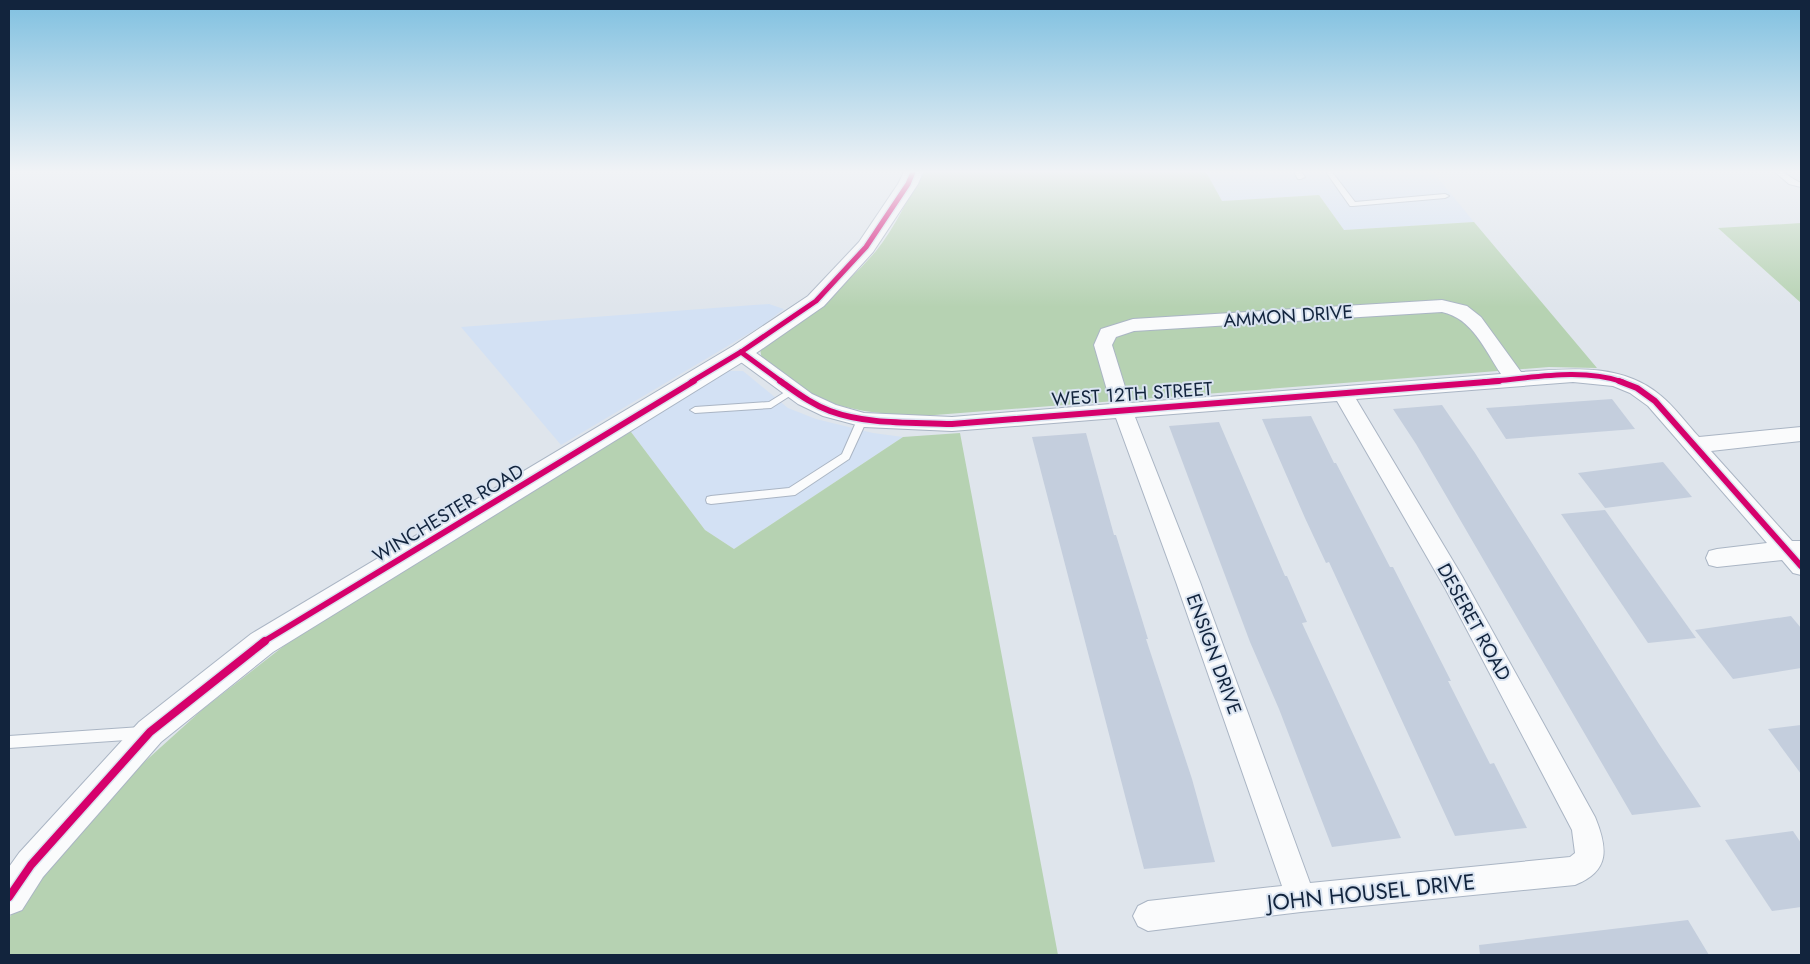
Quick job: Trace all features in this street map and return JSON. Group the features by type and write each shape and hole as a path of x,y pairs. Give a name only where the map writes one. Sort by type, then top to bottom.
{"street":[{"name":"WINCHESTER ROAD","path":"9,897 31,865 150,732 262,644 741,352 816,301 866,247 886,217"},
{"name":"AMMON DRIVE","path":"1123,410 1103,345 1108,333 1133,325 1442,306 1461,310 1475,320 1515,379"},
{"name":"WEST 12TH STREET","path":"741,352 805,399 826,409 862,420 952,424 1515,379 1596,375 1629,383 1644,391 1656,401 1694,445 1797,555"},
{"name":"DESERET ROAD","path":"1343,393 1454,583 1585,827 1590,858"},
{"name":"ENSIGN DRIVE","path":"1123,410 1188,582 1301,898"},
{"path":"1694,445 1801,434"},
{"path":"1717,558 1797,555"},
{"name":"JOHN HOUSEL DRIVE","path":"1148,916 1301,898 1575,871 1590,858"}],"lane":[{"path":"695,410 771,405 793,390"},
{"path":"711,500 791,492 846,456 862,420"},
{"path":"9,742 150,732"}],"shaded area":[{"path":"1335,217 1470,217 1474,222 1344,230"},
{"path":"769,304 784,309 763,325 561,445 461,327"},
{"path":"726,371 743,371 788,408 816,419 873,433 903,437 734,549 705,530 628,428"}],"green space":[{"path":"899,217 1335,217 1344,230 1474,222 1597,368 1549,367 922,416 864,411 836,404 797,386 762,360 760,349 821,304 850,279 876,251"},
{"path":"1801,223 1801,303 1718,228"},
{"path":"628,428 705,530 734,549 903,437 960,433 1058,955 9,955 9,918 119,785 203,709 294,638"}],"building":[{"path":"1612,399 1635,429 1506,439 1486,408"},
{"path":"1442,405 1475,453 1659,744 1701,807 1632,815 1416,444 1393,409"},
{"path":"1311,416 1390,567 1393,567 1451,681 1448,681 1490,764 1494,763 1527,828 1455,836 1329,562 1326,563 1305,518 1262,419"},
{"path":"1219,422 1285,576 1287,576 1307,622 1302,623 1401,838 1332,847 1279,709 1250,642 1169,426"},
{"path":"1086,433 1114,535 1116,535 1148,639 1146,639 1192,779 1215,862 1144,869 1032,437"},
{"path":"1663,462 1692,497 1605,508 1578,473"},
{"path":"1605,510 1696,638 1648,643 1561,514"},
{"path":"1791,616 1801,628 1801,668 1733,679 1695,630"},
{"path":"1801,725 1801,774 1768,729"},
{"path":"1793,831 1801,843 1801,907 1772,911 1725,840"},
{"path":"1688,920 1709,955 1480,955 1479,945"}],"cycle path":[{"path":"9,897 31,865 150,732 262,643 741,352 816,301 866,247 886,217"},
{"path":"741,352 805,399 830,411 864,420 952,424 1573,375 1596,376 1617,380 1637,388 1655,401 1801,566"}]}
